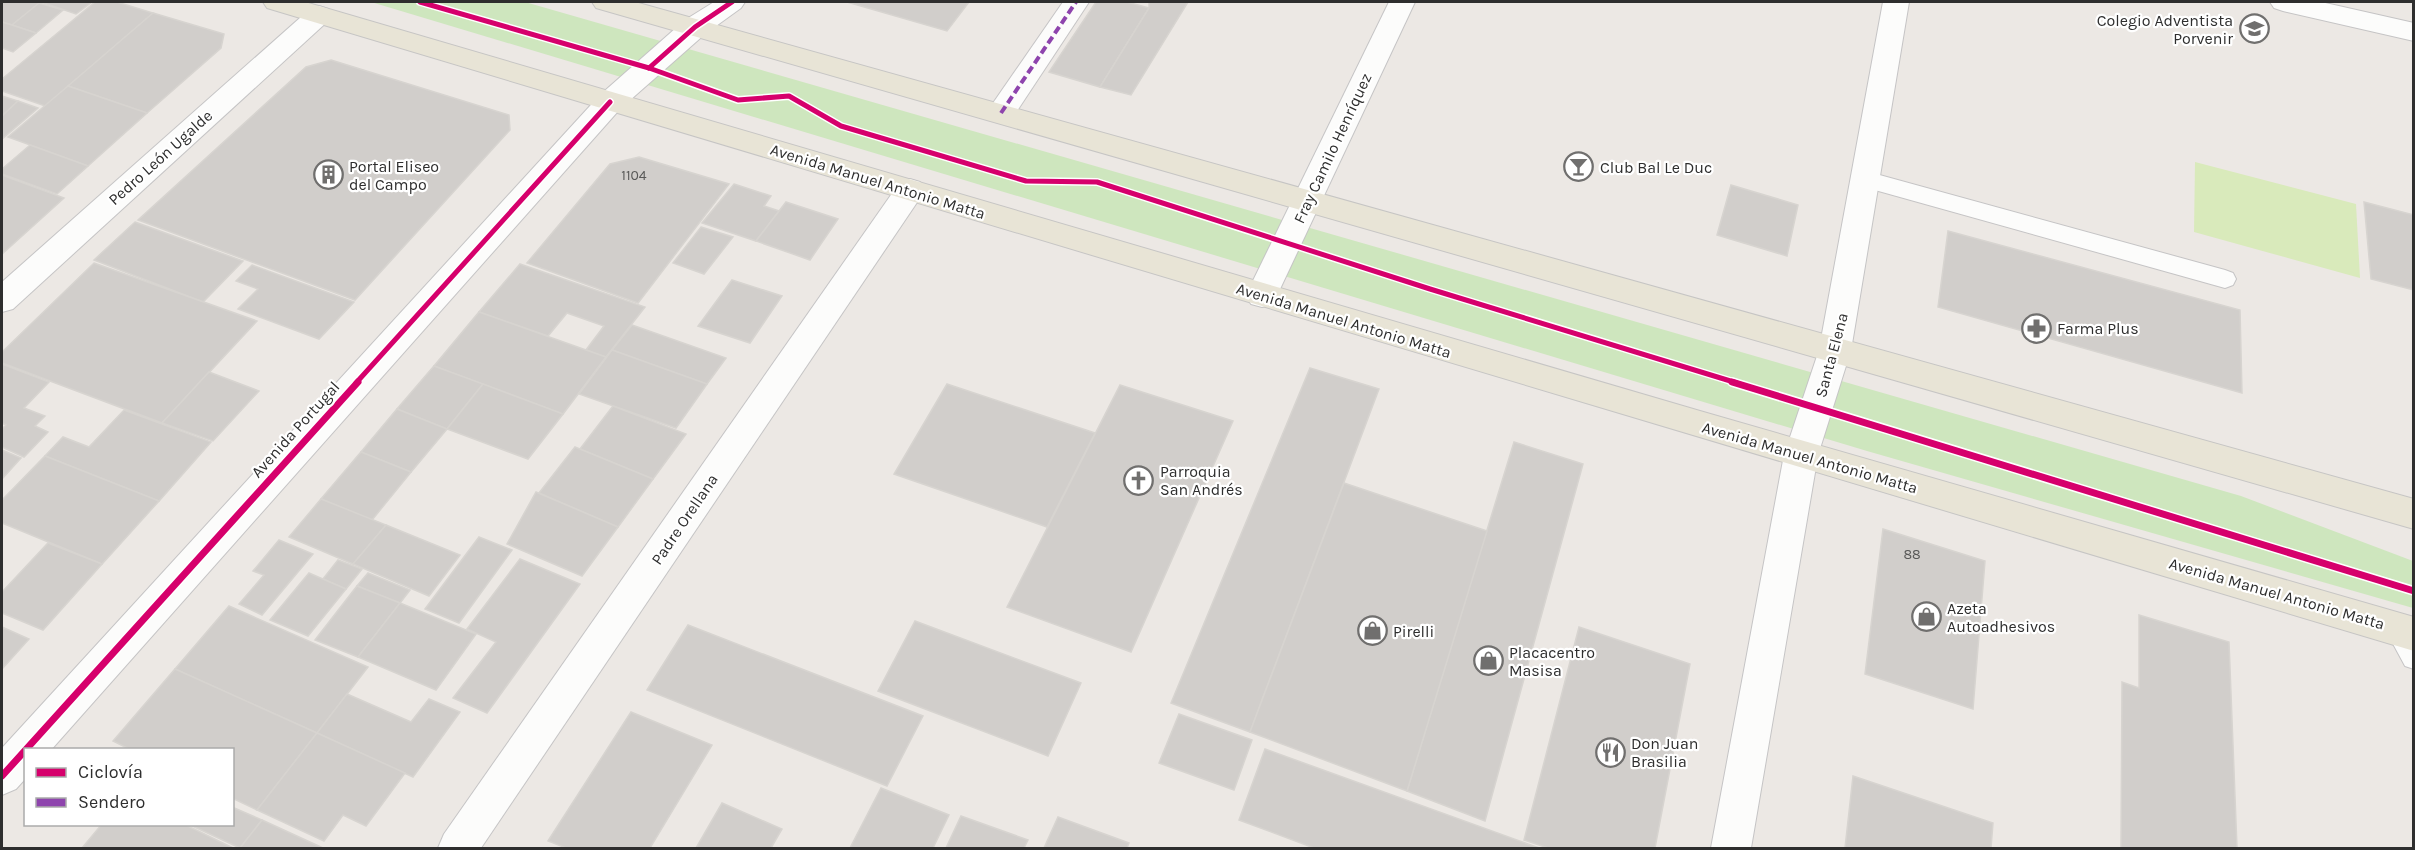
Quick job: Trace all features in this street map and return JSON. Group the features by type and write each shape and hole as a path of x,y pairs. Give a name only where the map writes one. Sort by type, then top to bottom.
{"main road":[{"name":"Avenida Manuel Antonio Matta","path":"276,2 1801,455 2408,640"},
{"path":"605,2 2414,514"}],"street":[{"name":"Avenida Portugal","path":"27,748 610,102 695,27 732,2"},
{"path":"1001,113 1076,2"},
{"name":"Fray Camilo Henríquez","path":"1262,295 1402,2"},
{"name":"Santa Elena","path":"1731,849 1801,455 1835,350 1896,2"},
{"path":"2283,2 2414,32"},
{"name":"Pedro León Ugalde","path":"2,300 319,15"},
{"name":"Padre Orellana","path":"458,849 910,190"},
{"name":"Avenida Portugal","path":"2,776 24,752"}],"lane":[{"path":"1865,179 2225,279"}],"green space":[{"path":"371,2 525,2 2241,496 2413,561 2413,608 1867,451"},
{"path":"2195,162 2356,204 2360,278 2194,232"}],"building":[{"path":"2,2 41,2 12,25 2,22"},
{"path":"41,2 92,2 76,14"},
{"path":"95,2 117,2 153,13 45,106 2,91 2,79"},
{"path":"847,2 969,2 947,31"},
{"path":"1096,2 1127,2 1149,8 1100,87 1049,72"},
{"path":"1149,2 1188,2 1131,95 1100,87 1149,8"},
{"path":"39,3 63,10 36,33 12,25"},
{"path":"153,13 224,34 221,48 147,113 68,86"},
{"path":"2,22 36,33 13,52 2,48"},
{"name":"Portal Eliseo del Campo","path":"331,60 509,115 510,130 355,300 138,220 306,67"},
{"path":"68,86 147,113 88,166 8,137"},
{"path":"2,96 18,101 2,116"},
{"path":"18,101 38,108 2,139 2,116"},
{"path":"30,145 88,166 57,194 2,174 2,169"},
{"path":"639,157 729,184 638,303 527,263 610,164"},
{"path":"2,175 64,198 2,254"},
{"path":"734,184 771,196 764,206 779,211 756,241 702,223"},
{"path":"1731,185 1798,205 1787,256 1717,235"},
{"path":"786,202 838,219 810,260 756,241"},
{"path":"2364,202 2414,215 2414,290 2371,279"},
{"path":"135,222 243,261 203,302 94,260"},
{"path":"701,227 733,237 704,274 673,263"},
{"path":"1948,231 2240,310 2242,393 1938,307"},
{"path":"94,263 257,321 162,423 2,363 2,352"},
{"path":"520,264 645,307 606,357 586,350 604,326 567,313 548,336 479,312"},
{"path":"252,265 354,302 319,339 238,309 258,289 236,281"},
{"path":"732,280 782,296 750,343 698,326"},
{"path":"479,312 606,357 563,414 434,366"},
{"path":"632,325 726,358 707,384 612,350"},
{"path":"612,350 707,384 676,428 579,394"},
{"path":"2,364 49,382 24,408 45,416 35,426 48,432 24,457 2,447 2,429 6,425 2,423"},
{"path":"434,366 483,384 447,429 397,409"},
{"path":"1310,368 1379,389 1250,732 1171,703"},
{"path":"209,372 259,391 213,441 162,423"},
{"path":"483,384 563,414 528,459 447,429"},
{"path":"947,384 1095,433 1047,527 894,474"},
{"name":"Parroquia San Andrés","path":"1120,385 1233,421 1131,652 1007,607"},
{"path":"613,406 686,434 653,479 580,449"},
{"path":"397,409 447,429 411,472 361,452"},
{"path":"124,410 211,442 159,501 45,456 63,437 89,447"},
{"name":"Placacentro Masisa","path":"1514,442 1583,464 1485,821 1407,791"},
{"path":"575,447 653,479 618,527 539,493"},
{"path":"2,450 21,458 2,479"},
{"path":"361,452 411,472 372,520 321,499"},
{"path":"45,456 159,501 102,564 2,523 2,500"},
{"name":"Pirelli","path":"1344,483 1487,531 1407,791 1250,732"},
{"path":"536,492 618,527 582,576 507,544"},
{"path":"321,499 386,525 353,564 289,537"},
{"path":"386,525 460,555 429,596 353,564"},
{"name":"Azeta Autoadhesivos","path":"1883,529 1985,561 1973,709 1865,674"},
{"path":"479,537 512,550 459,623 425,609"},
{"path":"279,540 313,554 262,615 239,604 264,575 253,571"},
{"path":"48,543 102,564 43,630 2,613 2,592"},
{"path":"520,559 580,584 487,713 453,698 496,642 467,629"},
{"path":"338,560 362,569 346,589 323,579"},
{"path":"309,573 346,589 308,636 270,620"},
{"path":"368,573 410,590 400,603 357,586"},
{"path":"357,586 400,603 358,657 315,640"},
{"path":"400,603 476,634 436,690 358,657"},
{"path":"229,606 368,667 317,733 175,669"},
{"path":"2139,615 2229,642 2237,848 2121,848 2122,682 2139,688"},
{"path":"915,621 1081,683 1048,756 878,691"},
{"path":"688,625 923,716 887,786 647,690"},
{"path":"2,627 29,639 2,669"},
{"name":"Don Juan Brasilia","path":"1579,627 1690,664 1655,848 1548,848 1524,840"},
{"path":"175,669 317,733 257,810 234,799 234,748 127,748 113,741"},
{"path":"347,694 411,722 429,699 460,712 413,777 317,733"},
{"path":"631,712 712,745 650,848 566,848 548,841"},
{"path":"1179,714 1252,740 1234,790 1159,763"},
{"path":"317,733 405,773 366,826 343,815 324,841 257,810"},
{"path":"1265,749 1539,848 1314,848 1239,820"},
{"path":"1853,776 1993,823 1991,848 1845,848"},
{"path":"881,788 949,815 933,848 850,848"},
{"path":"722,803 782,829 771,848 696,848"},
{"path":"234,808 262,820 240,848 192,826 234,826"},
{"path":"961,816 1028,840 1024,848 946,848"},
{"path":"1058,817 1129,843 1127,848 1044,848"},
{"path":"262,820 323,848 240,848"},
{"path":"100,826 188,826 233,848 82,848"}],"marked path":[{"path":"1001,113 1076,2"}],"cycle path":[{"path":"420,2 649,68 738,100 789,96 841,126 1026,181 1097,182 1430,289 2414,591"},
{"path":"649,68 695,27 732,2"},
{"path":"27,748 610,102"},
{"path":"2,776 24,752"}],"place":[{"name":"Colegio Adventista Porvenir","path":"2254,29"},
{"name":"Club Bal Le Duc","path":"1579,167"},
{"name":"Portal Eliseo del Campo","path":"328,175"},
{"name":"Farma Plus","path":"2036,328"},
{"name":"Parroquia San Andrés","path":"1139,480"},
{"name":"Azeta Autoadhesivos","path":"1926,617"},
{"name":"Pirelli","path":"1372,631"},
{"name":"Placacentro Masisa","path":"1488,661"},
{"name":"Don Juan Brasilia","path":"1610,752"}]}
